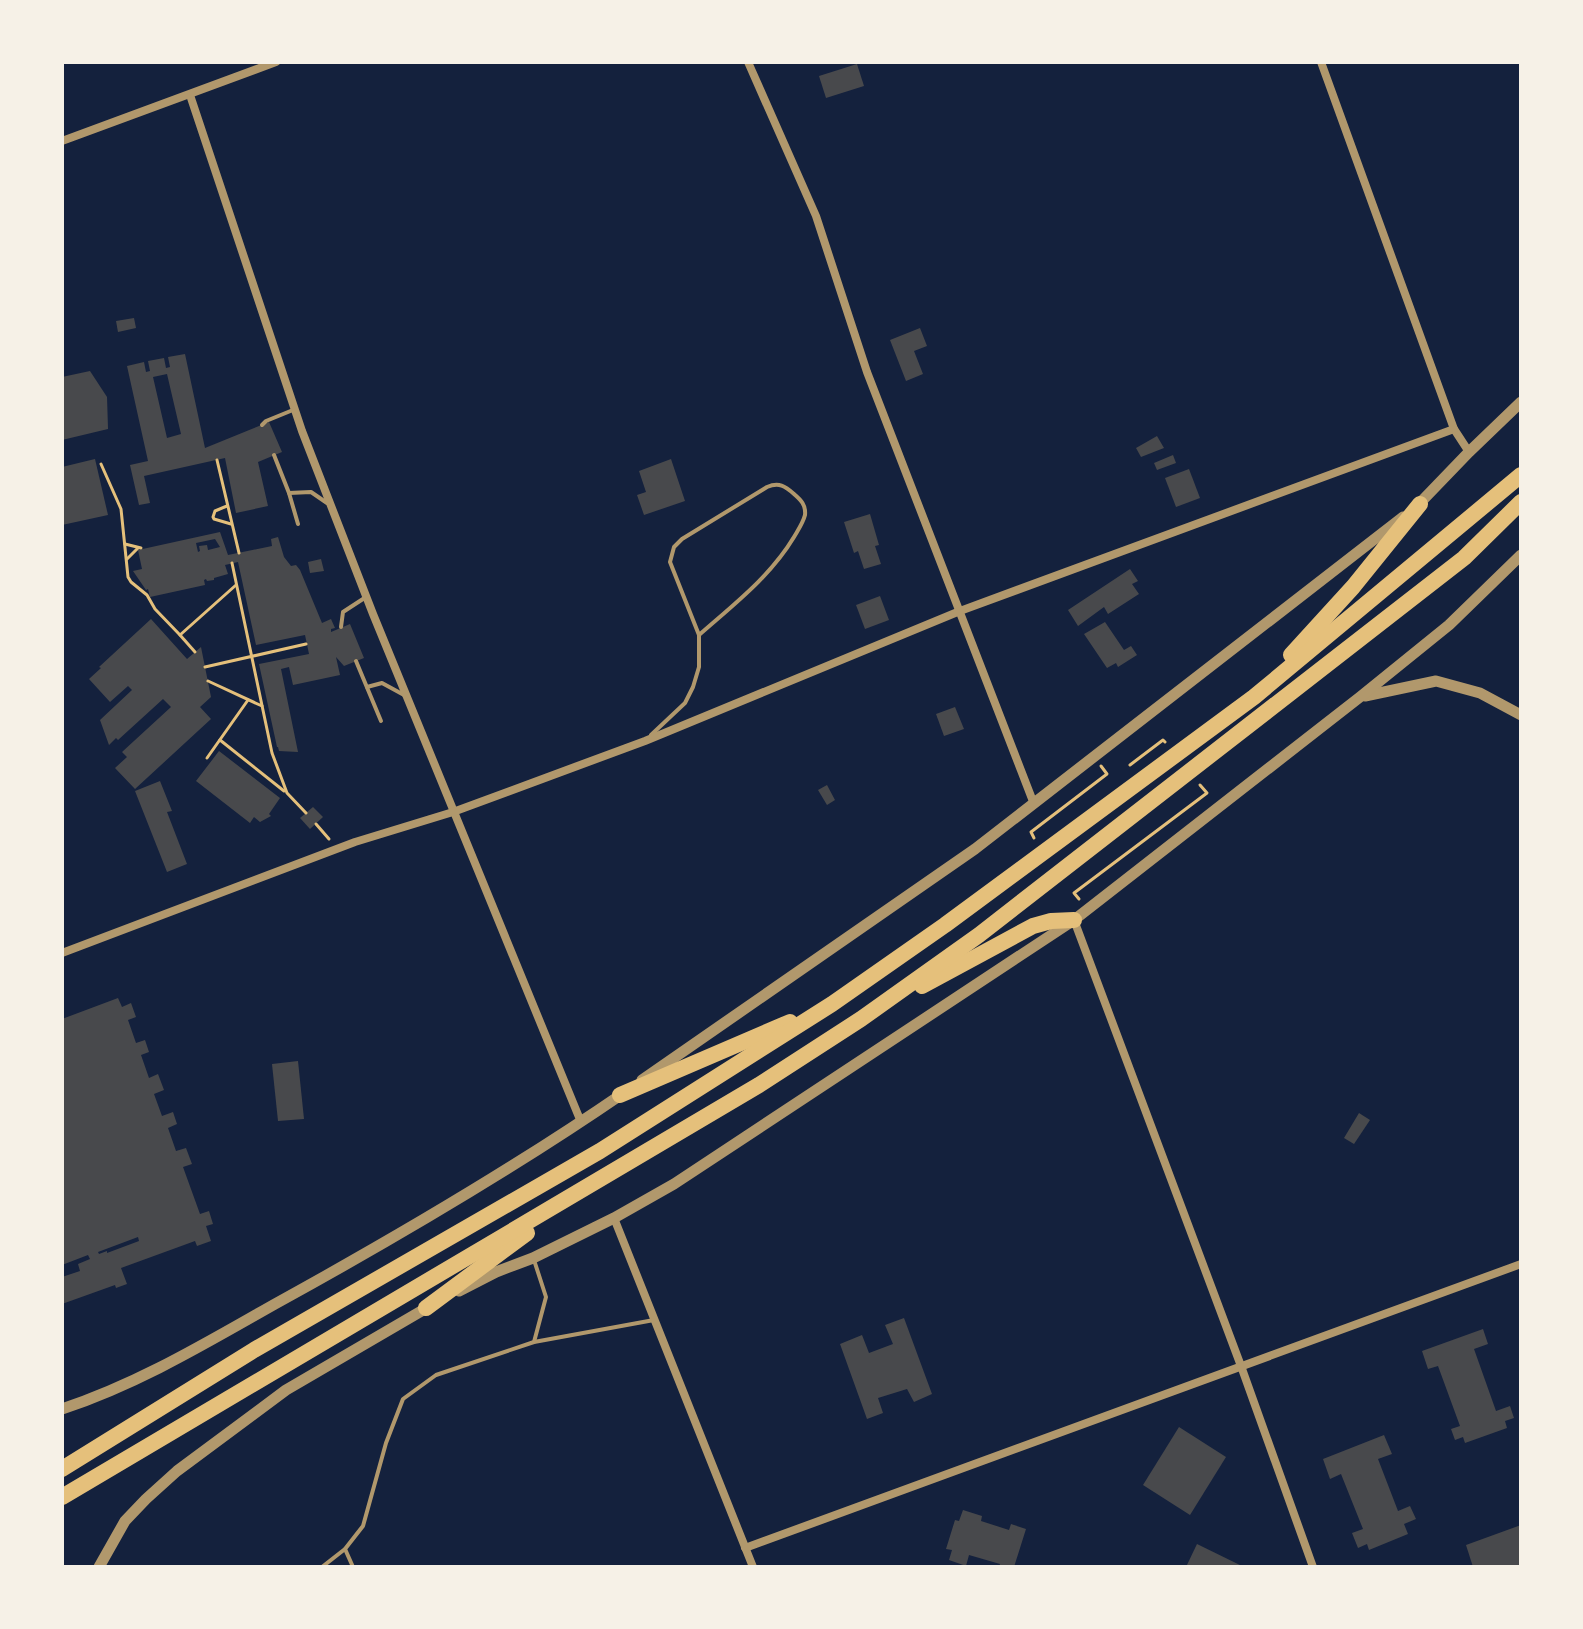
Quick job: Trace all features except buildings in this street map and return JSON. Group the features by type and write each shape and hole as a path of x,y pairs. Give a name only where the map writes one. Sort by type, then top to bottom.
{"highway":[{"path":"62,1469 254,1350 600,1151 832,1004 945,925 1254,697 1521,475"},
{"path":"62,1497 759,1085 861,1019 991,926 1464,558 1521,502"},
{"path":"1254,697 1353,587 1420,504"},
{"path":"861,1019 1033,926 1074,920"},
{"path":"620,1095 832,1004"},
{"path":"426,1308 598,1181"}],"street":[{"path":"62,141 276,62"},
{"path":"748,62 816,216 867,372 1034,804"},
{"path":"1321,62 1454,429 1469,452"},
{"path":"190,95 295,409 331,506 581,1122"},
{"path":"62,1409 148,1375 482,1186 581,1122 975,849 1034,804 1420,504 1521,402"},
{"path":"62,953 336,849 453,812 645,741 960,611 1454,429"},
{"path":"99,1567 125,1521 146,1499 177,1471 286,1390 426,1308 614,1218 674,1184 1074,920 1449,625 1521,555"},
{"path":"1360,697 1436,681 1480,693 1521,715"},
{"path":"1074,920 1313,1567"},
{"path":"614,1218 753,1567"},
{"path":"745,1548 1521,1264"}],"lane":[{"path":"262,425 295,409"},
{"path":"274,455 298,524"},
{"path":"645,741 685,703 699,667 699,635 670,562 674,547 767,487 776,484 785,486 802,501 805,512 795,535 768,573 699,635"},
{"path":"289,493 311,492 331,506"},
{"path":"341,627 343,612 366,597"},
{"path":"356,661 381,721"},
{"path":"367,687 382,683 406,696"},
{"path":"533,1258 546,1297 534,1342"},
{"path":"322,1567 345,1549 363,1526 386,1443 403,1399 436,1375 534,1342 655,1320"},
{"path":"345,1549 353,1567"}],"path":[{"path":"217,460 239,553"},
{"path":"101,464 121,509 131,582 147,595 155,609 195,652"},
{"path":"227,506 215,511 213,517 232,524"},
{"path":"125,544 140,548 126,559"},
{"path":"232,563 272,753 287,793"},
{"path":"180,635 236,585"},
{"path":"205,667 306,644"},
{"path":"208,681 262,706"},
{"path":"207,758 248,700"},
{"path":"220,740 287,793 306,813"},
{"path":"1035,840 1031,832 1107,774 1094,757"},
{"path":"316,824 336,849"}]}
